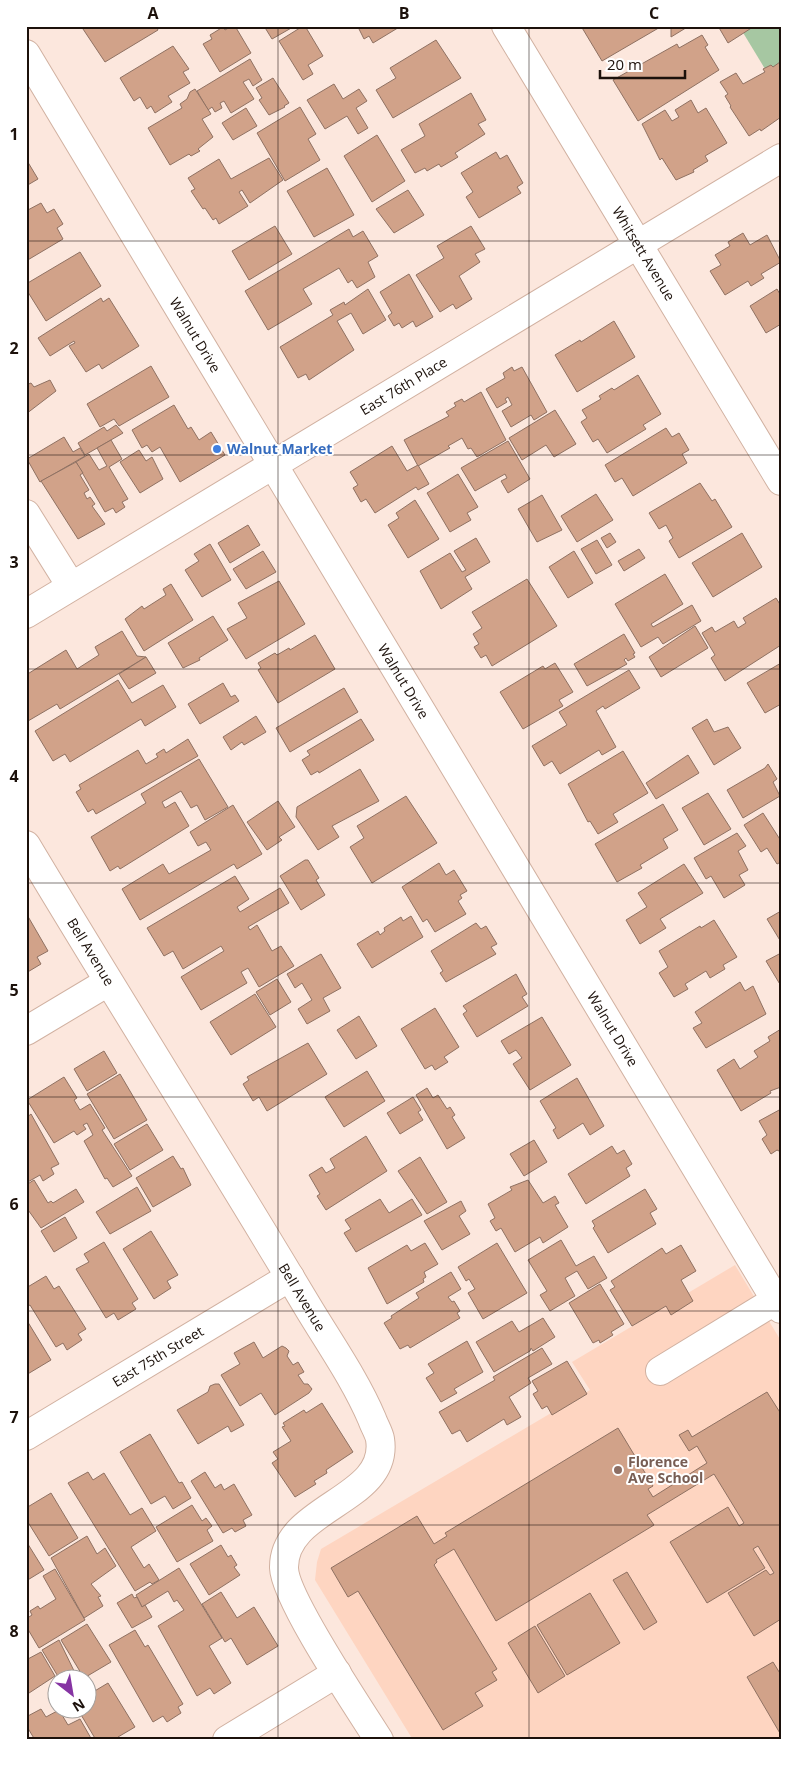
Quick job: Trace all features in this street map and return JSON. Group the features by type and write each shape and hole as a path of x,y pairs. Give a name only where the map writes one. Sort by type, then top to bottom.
{"street":[{"name":"Whitsett Avenue","path":"506,26 781,481"},
{"name":"Walnut Drive","path":"26,54 778,1304"},
{"name":"East 76th Place","path":"26,614 781,158"},
{"path":"26,514 71,586"},
{"name":"Bell Avenue","path":"26,845 366,1404 380,1439 377,1467 355,1491 314,1518 291,1542 284,1568 296,1602 379,1740"},
{"path":"26,1031 108,982"},
{"name":"East 75th Street","path":"26,1436 290,1277"},
{"path":"660,1371 778,1304"},
{"path":"227,1740 338,1673"}],"shaded area":[{"name":"Florence Ave School","path":"735,1265 781,1341 781,1740 413,1740 315,1580 321,1549 590,1390 572,1362"}],"green space":[{"path":"739,26 781,26 781,95 779,92"}],"building":[{"path":"81,26 156,26 158,30 105,62"},
{"path":"235,26 251,53 220,72 203,44 212,39 210,35 223,27 225,30"},
{"path":"264,26 292,26 293,27 272,39"},
{"path":"305,26 323,56 308,65 313,74 303,80 279,41"},
{"path":"401,26 373,43 369,36 364,39 358,27"},
{"path":"581,26 662,26 602,61"},
{"path":"671,26 689,26 671,37"},
{"path":"718,26 753,26 753,27 728,43"},
{"path":"702,35 708,45 705,47 719,70 638,121 613,80 677,44 679,48"},
{"path":"436,40 461,78 393,118 376,90 396,78 390,68"},
{"path":"173,46 189,69 183,72 190,83 168,96 172,102 155,113 151,106 147,109 140,97 134,101 120,78"},
{"path":"250,59 262,80 253,86 249,79 243,82 254,99 231,113 224,101 220,103 222,108 215,112 212,107 208,110 197,91"},
{"path":"780,62 781,117 761,131 760,129 749,136 730,107 725,96 728,94 720,82 736,73 743,84 765,72 763,69 771,65 773,67"},
{"path":"273,78 289,103 269,115 259,100 262,98 256,88"},
{"path":"334,84 343,99 359,89 367,101 356,108 368,128 358,134 347,116 325,129 307,100"},
{"path":"195,89 211,114 202,119 213,137 198,149 200,151 191,156 189,154 170,165 148,128 182,108 180,104"},
{"path":"471,93 486,120 478,124 485,134 455,153 458,157 441,167 439,164 427,171 425,168 415,173 401,150 425,136 419,124"},
{"path":"691,100 698,113 706,108 727,143 705,156 708,161 693,170 694,172 676,180 662,158 660,160 642,124 665,110 672,121 679,117 675,110"},
{"path":"300,107 316,134 308,139 320,160 285,181 257,133"},
{"path":"246,108 257,126 233,140 222,123"},
{"path":"377,135 405,181 372,202 344,156"},
{"path":"496,152 500,159 507,155 523,183 517,187 521,193 479,218 466,197 473,192 461,173"},
{"path":"269,158 283,180 250,203 242,190 239,192 248,206 219,224 216,218 213,220 205,208 203,209 191,191 195,189 188,178 219,159 231,179"},
{"path":"26,159 38,179 26,186"},
{"path":"327,168 354,215 314,237 287,191"},
{"path":"408,190 424,215 394,233 376,209"},
{"path":"41,203 47,213 54,209 63,224 57,228 63,239 26,261 26,211"},
{"path":"275,226 292,254 249,280 232,251"},
{"path":"471,226 485,249 475,254 480,262 459,276 472,299 456,309 453,304 440,312 416,275 444,258 437,246"},
{"path":"349,229 353,237 363,231 378,256 368,262 375,277 357,288 352,280 348,283 339,268 303,289 312,304 268,330 245,291"},
{"path":"743,233 750,245 767,235 781,262 761,274 764,278 751,286 748,281 725,295 710,271 721,265 715,255 730,246 728,242"},
{"path":"80,252 101,286 46,321 26,289 26,284"},
{"path":"409,274 433,317 416,327 413,321 402,328 399,323 394,326 388,316 392,313 380,292"},
{"path":"368,289 386,320 363,334 351,313 337,321 354,350 309,380 306,374 298,378 280,347 333,315 330,310 344,302 345,305"},
{"path":"777,289 781,296 781,324 766,333 750,306"},
{"path":"101,298 103,302 109,298 139,346 102,369 99,364 86,372 69,346 75,343 74,341 50,356 38,338"},
{"path":"614,321 635,357 577,392 555,355 580,340 581,342"},
{"path":"151,366 169,397 119,426 114,419 100,427 87,404"},
{"path":"512,367 514,371 522,367 547,412 534,420 531,415 511,427 502,411 512,405 508,397 505,399 507,402 497,408 486,389 505,378 503,373"},
{"path":"638,375 661,414 643,425 646,429 607,453 598,439 593,442 581,422 587,418 582,410 601,399 599,396 612,388 614,390"},
{"path":"50,380 56,391 26,414 26,385 31,383 34,387"},
{"path":"481,392 506,440 477,457 471,448 468,449 462,438 448,446 450,448 418,466 404,440 449,416 446,412 456,406 454,403 462,399 464,402"},
{"path":"174,405 188,429 191,427 199,440 211,432 225,455 180,482 160,447 152,452 147,445 142,448 132,430"},
{"path":"555,410 576,444 554,457 546,445 522,460 509,438"},
{"path":"116,425 123,433 85,455 78,443 104,427 107,431"},
{"path":"666,428 672,437 679,433 689,450 682,454 687,463 633,496 622,478 615,482 605,465"},
{"path":"64,437 73,452 80,448 85,456 40,482 27,459"},
{"path":"111,440 122,459 109,467 128,499 122,502 125,507 116,513 113,508 105,512 76,462 89,454 99,470 107,466 97,448"},
{"path":"508,441 530,479 508,493 501,481 507,478 505,474 475,491 461,468"},
{"path":"392,446 407,471 418,465 429,484 418,490 416,487 375,513 366,499 361,502 353,488 358,485 350,472"},
{"path":"139,450 146,461 152,457 163,479 140,493 120,462"},
{"path":"76,462 83,473 80,475 89,490 84,493 87,499 90,497 95,504 92,506 105,524 78,539 41,481"},
{"path":"458,474 478,507 467,513 471,520 450,532 427,493"},
{"path":"700,483 712,501 715,499 732,527 679,558 669,541 673,538 666,525 659,529 649,513"},
{"path":"596,494 613,520 577,542 561,516"},
{"path":"542,495 562,530 537,542 518,509"},
{"path":"415,500 439,539 408,558 388,525 399,518 396,513"},
{"path":"248,525 260,545 230,563 218,543"},
{"path":"610,533 616,542 607,548 601,538"},
{"path":"742,533 762,567 713,597 692,563"},
{"path":"476,538 490,562 465,577 472,589 441,609 420,571 450,553 462,572 466,570 454,551"},
{"path":"597,540 612,565 596,574 581,549"},
{"path":"210,544 231,580 202,597 185,570 199,561 194,554"},
{"path":"639,549 645,558 624,571 618,561"},
{"path":"263,551 276,572 246,589 233,569"},
{"path":"574,551 593,583 568,598 549,567"},
{"path":"665,574 683,604 651,624 653,627 692,605 701,621 663,644 658,637 641,647 615,604"},
{"path":"527,579 557,626 492,666 486,655 481,658 474,647 479,644 473,634 482,628 472,612"},
{"path":"279,581 305,624 246,659 227,629 247,618 238,603"},
{"path":"171,584 193,620 144,651 125,619 142,606 144,609 166,595 163,589"},
{"path":"776,598 781,606 781,645 725,681 711,658 715,655 702,633 712,627 715,632 734,621 738,628 746,623 743,618"},
{"path":"213,616 228,640 199,658 200,660 183,668 168,643"},
{"path":"695,626 708,648 661,677 649,657"},
{"path":"122,631 137,656 146,657 60,709 57,704 28,721 26,675 66,650 77,669 99,655 95,647"},
{"path":"624,634 635,653 633,654 635,657 628,661 626,658 624,660 627,664 587,686 574,664"},
{"path":"315,635 335,669 278,703 258,670 261,668 258,663 275,653 277,655 289,648 290,650"},
{"path":"146,657 156,673 129,689 119,674"},
{"path":"555,663 573,692 559,700 563,706 523,729 500,692 543,666 545,669"},
{"path":"781,663 781,704 765,713 747,683"},
{"path":"629,670 640,688 605,709 603,706 596,711 616,747 602,755 599,750 560,774 552,761 544,766 532,746 567,725 559,712"},
{"path":"118,680 132,703 163,685 176,707 145,726 141,719 70,762 65,754 53,761 35,731"},
{"path":"223,683 231,697 235,695 239,701 200,724 188,704"},
{"path":"344,688 358,712 290,752 276,728"},
{"path":"256,716 266,732 244,745 242,742 231,750 223,737"},
{"path":"361,719 374,740 319,773 318,771 311,775 302,760 310,755 307,751"},
{"path":"707,719 714,732 728,727 741,748 714,765 692,728"},
{"path":"188,739 198,756 96,814 93,809 88,812 76,792 81,789 79,785 138,750 146,764 158,757 156,754 164,749 166,753"},
{"path":"623,751 648,793 613,814 618,822 598,834 590,821 588,822 568,784"},
{"path":"688,755 699,773 656,799 646,783"},
{"path":"199,759 228,807 205,820 197,805 191,808 181,791 162,802 165,808 175,802 189,826 120,869 118,866 110,871 91,837 146,803 141,794"},
{"path":"768,764 777,779 773,782 780,796 743,818 727,790 765,768"},
{"path":"360,769 379,801 332,826 339,837 318,850 296,817 297,807"},
{"path":"708,793 731,829 704,845 682,808"},
{"path":"406,796 437,843 372,883 350,847 364,838 357,826"},
{"path":"278,801 295,827 279,837 282,840 267,850 247,822"},
{"path":"663,804 678,830 663,839 668,848 640,865 642,868 617,882 595,844"},
{"path":"233,805 262,854 237,869 234,864 140,920 122,889 163,864 169,874 211,850 206,842 198,846 190,832"},
{"path":"763,813 781,841 781,862 777,864 767,848 761,852 744,825"},
{"path":"737,833 746,846 738,851 748,870 739,875 745,885 724,898 711,876 706,879 694,858"},
{"path":"308,860 319,878 316,880 325,895 301,910 280,876"},
{"path":"439,863 446,875 454,870 467,891 460,895 462,898 458,901 466,914 435,932 427,919 423,922 402,887"},
{"path":"684,864 703,893 660,919 666,928 640,944 626,920 647,907 638,893"},
{"path":"235,876 249,899 237,907 240,912 280,888 289,903 248,927 250,930 257,925 272,951 281,946 294,966 259,987 248,968 241,972 247,983 201,1010 181,977 224,951 221,946 183,969 173,951 164,956 147,928"},
{"path":"781,911 781,942 767,919"},
{"path":"26,913 48,951 37,957 41,964 26,973"},
{"path":"411,916 423,937 372,968 357,944 378,931 380,935 385,931 384,928 401,917 403,921"},
{"path":"714,920 737,957 723,965 725,969 710,978 706,971 685,984 688,989 674,997 659,973 668,967 659,951 700,926 701,928"},
{"path":"476,923 481,929 486,926 497,944 491,947 496,954 446,982 440,973 443,971 431,951"},
{"path":"781,953 781,986 766,961"},
{"path":"321,954 341,988 323,998 330,1011 307,1024 298,1009 312,1000 302,983 295,988 287,974"},
{"path":"516,974 527,994 522,997 528,1006 477,1037 463,1014 467,1011 463,1006"},
{"path":"277,979 291,1002 270,1015 256,992"},
{"path":"740,982 745,991 753,986 766,1014 706,1048 693,1028 702,1023 695,1012"},
{"path":"255,994 276,1027 231,1055 210,1022"},
{"path":"435,1008 459,1047 444,1057 448,1062 435,1070 432,1065 425,1069 401,1029"},
{"path":"359,1016 377,1046 356,1059 337,1030"},
{"path":"542,1017 571,1065 530,1090 513,1064 522,1058 516,1050 509,1054 501,1041"},
{"path":"781,1029 781,1087 770,1091 771,1093 741,1111 717,1070 734,1059 740,1069 758,1057 754,1051 770,1041 768,1037"},
{"path":"308,1043 327,1074 267,1111 259,1097 253,1101 243,1084 249,1080 247,1077"},
{"path":"104,1051 117,1073 87,1091 74,1069"},
{"path":"367,1071 385,1101 344,1127 325,1097"},
{"path":"120,1074 147,1120 114,1139 87,1094"},
{"path":"64,1077 77,1098 74,1100 80,1110 90,1104 105,1128 102,1130 132,1176 113,1187 107,1178 105,1179 84,1141 93,1135 87,1123 83,1125 86,1129 77,1135 74,1131 54,1143 27,1100"},
{"path":"577,1078 604,1126 590,1135 583,1123 558,1139 553,1130 556,1128 540,1101"},
{"path":"427,1088 433,1098 438,1095 447,1109 450,1107 455,1115 452,1117 465,1138 447,1149 416,1095"},
{"path":"413,1097 421,1110 418,1112 423,1120 400,1134 387,1113"},
{"path":"781,1109 781,1152 777,1150 771,1154 762,1139 767,1135 759,1121"},
{"path":"31,1114 59,1164 51,1168 54,1174 43,1181 40,1175 26,1183 26,1118"},
{"path":"147,1124 163,1150 130,1170 114,1144"},
{"path":"366,1136 387,1171 326,1210 317,1196 320,1194 309,1175 322,1167 326,1173 335,1168 330,1159"},
{"path":"534,1140 547,1162 524,1176 510,1154"},
{"path":"612,1146 617,1154 624,1150 632,1164 626,1168 630,1176 586,1204 568,1174"},
{"path":"173,1156 181,1169 183,1168 191,1185 153,1207 136,1178"},
{"path":"420,1157 447,1202 427,1214 398,1171"},
{"path":"34,1180 48,1203 51,1201 53,1203 76,1189 84,1202 41,1228 26,1207 26,1185"},
{"path":"528,1180 543,1203 555,1196 559,1203 555,1205 568,1227 543,1243 540,1237 515,1252 501,1228 496,1231 490,1221 495,1218 488,1204 512,1190 510,1187"},
{"path":"137,1187 151,1211 110,1234 96,1212"},
{"path":"645,1189 657,1209 650,1213 656,1224 608,1253 593,1228 595,1226 592,1221"},
{"path":"380,1199 389,1213 412,1199 422,1215 356,1252 344,1233 351,1229 345,1220"},
{"path":"461,1201 466,1211 459,1216 470,1234 442,1250 424,1221"},
{"path":"65,1217 77,1238 54,1252 41,1231"},
{"path":"151,1231 178,1275 167,1281 171,1288 154,1299 123,1249"},
{"path":"561,1240 576,1266 594,1256 607,1278 588,1289 577,1271 565,1278 575,1296 550,1311 540,1295 547,1291 528,1260"},
{"path":"104,1242 138,1299 132,1303 136,1309 118,1320 114,1313 106,1318 76,1269 89,1262 84,1254"},
{"path":"425,1243 438,1264 424,1272 426,1277 423,1279 424,1282 387,1304 368,1268 407,1245 411,1251"},
{"path":"497,1243 527,1293 483,1319 468,1293 475,1289 469,1279 466,1281 458,1267"},
{"path":"681,1245 696,1271 681,1280 693,1301 671,1315 666,1306 632,1326 610,1290 615,1287 611,1281 662,1248 666,1254"},
{"path":"451,1272 461,1289 448,1297 452,1302 454,1301 460,1311 457,1313 460,1318 410,1348 408,1345 400,1349 384,1323 392,1318 391,1316 419,1298 416,1293"},
{"path":"46,1276 54,1289 59,1286 86,1329 78,1334 82,1340 67,1350 63,1343 56,1347 30,1305 28,1306 26,1303 26,1288"},
{"path":"600,1284 624,1324 611,1332 613,1335 600,1343 599,1340 593,1343 569,1303"},
{"path":"543,1318 555,1337 533,1351 531,1348 530,1351 494,1372 476,1342 512,1321 519,1332"},
{"path":"26,1319 51,1360 26,1375"},
{"path":"467,1341 483,1372 454,1389 457,1393 441,1402 426,1378 434,1373 428,1364"},
{"path":"254,1342 263,1358 282,1346 286,1348 289,1351 287,1356 293,1365 298,1362 304,1372 298,1375 304,1384 308,1384 312,1389 309,1393 275,1415 261,1393 240,1406 221,1375 240,1364 234,1353"},
{"path":"542,1348 552,1364 528,1378 531,1383 509,1397 521,1417 507,1425 504,1419 467,1442 460,1430 452,1434 439,1412 495,1380 493,1377"},
{"path":"567,1361 587,1394 552,1415 547,1406 542,1409 533,1394 538,1391 532,1381"},
{"path":"219,1384 244,1425 231,1432 228,1426 198,1444 177,1410 208,1392 210,1386"},
{"path":"767,1392 781,1414 781,1619 754,1636 728,1593 766,1570 770,1575 774,1573 758,1546 753,1549 765,1568 707,1603 670,1542 728,1507 739,1526 744,1523 714,1474 647,1515 654,1525 496,1621 454,1549 436,1560 437,1562 434,1565 497,1669 492,1672 497,1680 475,1693 483,1706 443,1730 358,1591 348,1597 331,1568 417,1516 434,1544 447,1536 445,1533 618,1428 653,1486 648,1489 653,1497 707,1463 697,1446 689,1451 679,1435 688,1430 692,1437"},
{"path":"322,1403 353,1452 326,1470 327,1473 314,1481 316,1484 295,1497 272,1463 278,1459 273,1452 291,1441 282,1427 285,1426 283,1423 304,1410 306,1413"},
{"path":"150,1434 179,1483 182,1482 191,1498 173,1509 165,1496 151,1504 120,1452"},
{"path":"88,1472 93,1480 104,1473 130,1515 142,1508 156,1531 131,1547 144,1568 149,1564 159,1580 152,1584 150,1582 135,1591 68,1483"},
{"path":"205,1472 215,1488 221,1484 224,1490 234,1484 252,1515 243,1520 246,1526 235,1532 232,1528 223,1533 191,1481"},
{"path":"51,1493 78,1538 49,1556 26,1519 26,1508"},
{"path":"192,1505 202,1521 206,1518 212,1526 207,1530 213,1541 177,1562 156,1527"},
{"path":"87,1536 97,1554 105,1548 116,1566 91,1584 101,1596 98,1597 103,1606 84,1618 51,1558"},
{"path":"26,1541 44,1570 26,1581"},
{"path":"221,1545 228,1557 231,1555 237,1565 234,1567 240,1575 209,1595 190,1564"},
{"path":"179,1568 222,1638 209,1646 231,1683 214,1694 210,1688 197,1696 158,1626 184,1610 177,1600 174,1602 168,1591 142,1607 136,1595"},
{"path":"55,1569 85,1620 39,1648 26,1626 26,1619 32,1615 30,1611 38,1606 40,1609 56,1599 43,1576"},
{"path":"627,1572 657,1622 644,1630 613,1580"},
{"path":"221,1592 237,1618 254,1607 278,1646 247,1665 231,1638 225,1642 202,1604"},
{"path":"590,1593 620,1643 567,1675 537,1625"},
{"path":"132,1594 134,1598 137,1597 142,1607 145,1605 152,1617 132,1628 117,1603"},
{"path":"87,1624 111,1662 98,1670 98,1668 78,1668 61,1640"},
{"path":"535,1626 565,1676 538,1693 508,1643"},
{"path":"135,1630 145,1647 148,1645 183,1704 178,1707 181,1713 167,1722 163,1716 153,1722 109,1645"},
{"path":"59,1640 73,1668 53,1668 42,1650"},
{"path":"41,1652 50,1668 48,1668 48,1681 26,1695 26,1660"},
{"path":"773,1662 781,1675 781,1735 747,1677"},
{"path":"108,1683 135,1727 118,1737 120,1740 96,1740 83,1718 98,1718 98,1689"},
{"path":"41,1709 46,1717 64,1718 68,1725 80,1719 92,1740 35,1740 26,1725 26,1717"}],"place":[{"name":"Walnut Market","path":"217,449"},
{"name":"Florence Ave School","path":"618,1470"}]}
